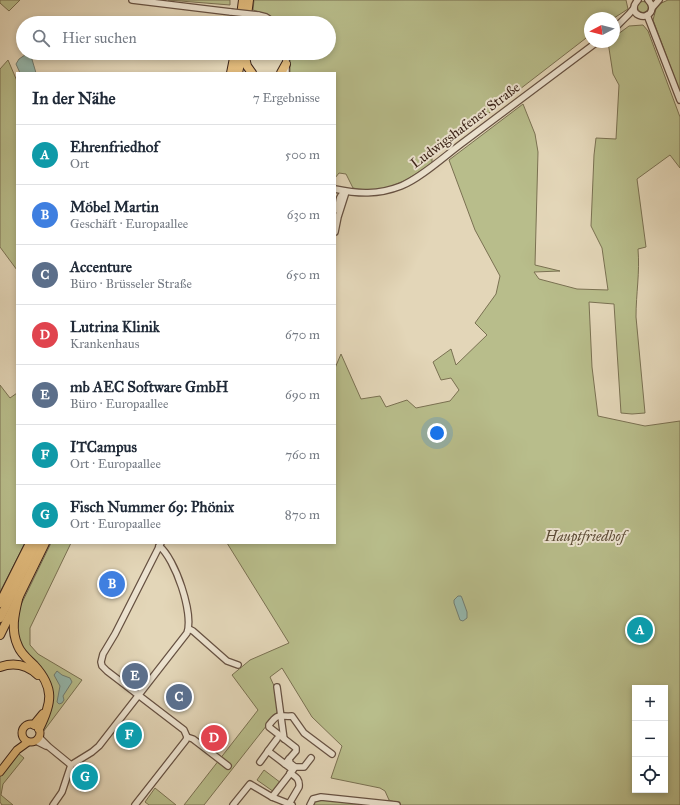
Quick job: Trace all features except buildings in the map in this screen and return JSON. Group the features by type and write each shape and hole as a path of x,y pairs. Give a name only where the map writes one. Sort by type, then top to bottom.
{"highway":[{"path":"239,0 241,16"},
{"path":"242,0 242,16"},
{"path":"244,16 249,0"},
{"path":"231,72 234,60"},
{"path":"238,72 241,60"},
{"path":"245,60 251,72"},
{"path":"282,72 286,64"},
{"path":"0,603 30,544"},
{"path":"0,618 37,544"},
{"path":"0,635 44,544"},
{"path":"19,595 14,618 14,636 18,647 23,654 42,674 46,681 50,695 46,715 37,733"},
{"path":"0,667 14,664 23,666 32,670 42,682 46,691 46,702 37,733"}],"main road":[{"path":"2,769 26,740 37,733 28,724 24,727 22,732 26,740"}],"street":[{"path":"132,0 262,16"},
{"path":"144,0 152,2"},
{"path":"621,23 634,8 637,0"},
{"path":"649,0 652,8"},
{"path":"621,23 638,15 643,17 647,16 659,0"},
{"path":"634,8 638,15"},
{"path":"647,16 680,100"},
{"name":"Ludwigshafener Straße","path":"336,189 346,192 373,193 389,190 406,184 589,48"},
{"path":"286,60 286,72"},
{"path":"338,217 340,196 346,192"},
{"path":"336,227 346,192"},
{"path":"336,198 339,204"},
{"path":"52,805 62,792 71,765 99,746 180,644 189,629 188,613 181,585 166,553 160,544"},
{"path":"160,544 116,634 101,658 101,662 104,669 184,730 187,737 193,739 228,766"},
{"path":"189,629 226,661 238,665"},
{"path":"278,687 284,739"},
{"path":"287,762 296,751 296,748 269,727 275,716 292,716 304,733 332,754"},
{"path":"37,733 49,747 71,765"},
{"path":"135,805 187,737"},
{"path":"260,762 277,739"},
{"path":"233,805 250,784 272,797 290,804 299,787 299,780 287,762 268,751"},
{"path":"272,797 292,770 304,767 311,758"},
{"path":"310,805 313,799 321,797 396,805"}],"green space":[{"path":"0,0 20,0 9,11 0,3"},
{"path":"168,0 230,0 230,5"},
{"path":"254,0 626,0 628,9 620,14 620,12 584,12 584,40 432,157 432,163 404,181 375,190 353,188 346,174 339,173 336,177 336,72 290,72 290,60 336,60 336,16 269,15 253,10"},
{"path":"668,0 680,0 680,92 653,20 657,5"},
{"path":"641,2 645,2 647,3 647,11 641,12 638,9 638,5"},
{"name":"Hauptfriedhof","path":"643,25 648,31 680,117 680,168 670,155 637,179 646,247 638,249 639,266 636,317 645,413 621,413 614,304 589,302 592,367 598,416 645,426 680,421 680,805 398,805 398,803 389,800 385,791 380,788 331,778 342,746 312,717 282,668 270,677 275,688 278,711 204,805 184,805 258,710 232,675 250,660 289,643 228,544 336,544 336,366 341,354 361,399 380,396 386,407 407,400 416,408 450,401 459,390 451,378 441,380 433,362 451,349 456,365 487,335 475,323 496,294 500,276 475,230 449,160 523,104 535,134 538,152 535,265 560,271 534,272 539,279 577,289 608,290 602,248 591,226 596,138 616,139 619,85 613,74 609,48 620,48 620,33 629,26"},
{"path":"8,60 16,79 16,269 0,247 0,69"},
{"path":"0,385 10,398 16,394 16,544 24,544 0,592"},
{"path":"51,544 71,544 30,628 30,645 38,654 82,680 43,732 52,697 17,638 16,615"},
{"path":"18,753 24,758 3,784 1,795 13,805 2,805 0,802 0,775"},
{"path":"264,770 281,783 278,784 274,792 257,780"},
{"path":"155,788 176,805 149,805 145,802"},
{"path":"319,799 378,805 311,805"}],"water":[{"path":"18,60 32,60 36,72 20,72 16,64"},
{"path":"458,596 461,596 467,612 467,618 463,621 460,620 454,603 454,600"},
{"path":"57,671 70,678 72,682 63,696 64,700 59,704 57,702 60,686 54,675"}],"place":[{"name":"Möbel Martin","path":"112,584"},
{"name":"Ehrenfriedhof","path":"640,630"},
{"name":"mb AEC Software GmbH","path":"135,676"},
{"name":"Accenture","path":"179,697"},
{"name":"ITCampus","path":"129,735"},
{"name":"Lutrina Klinik","path":"214,738"},
{"name":"Fisch Nummer 69: Phönix","path":"85,777"}]}
